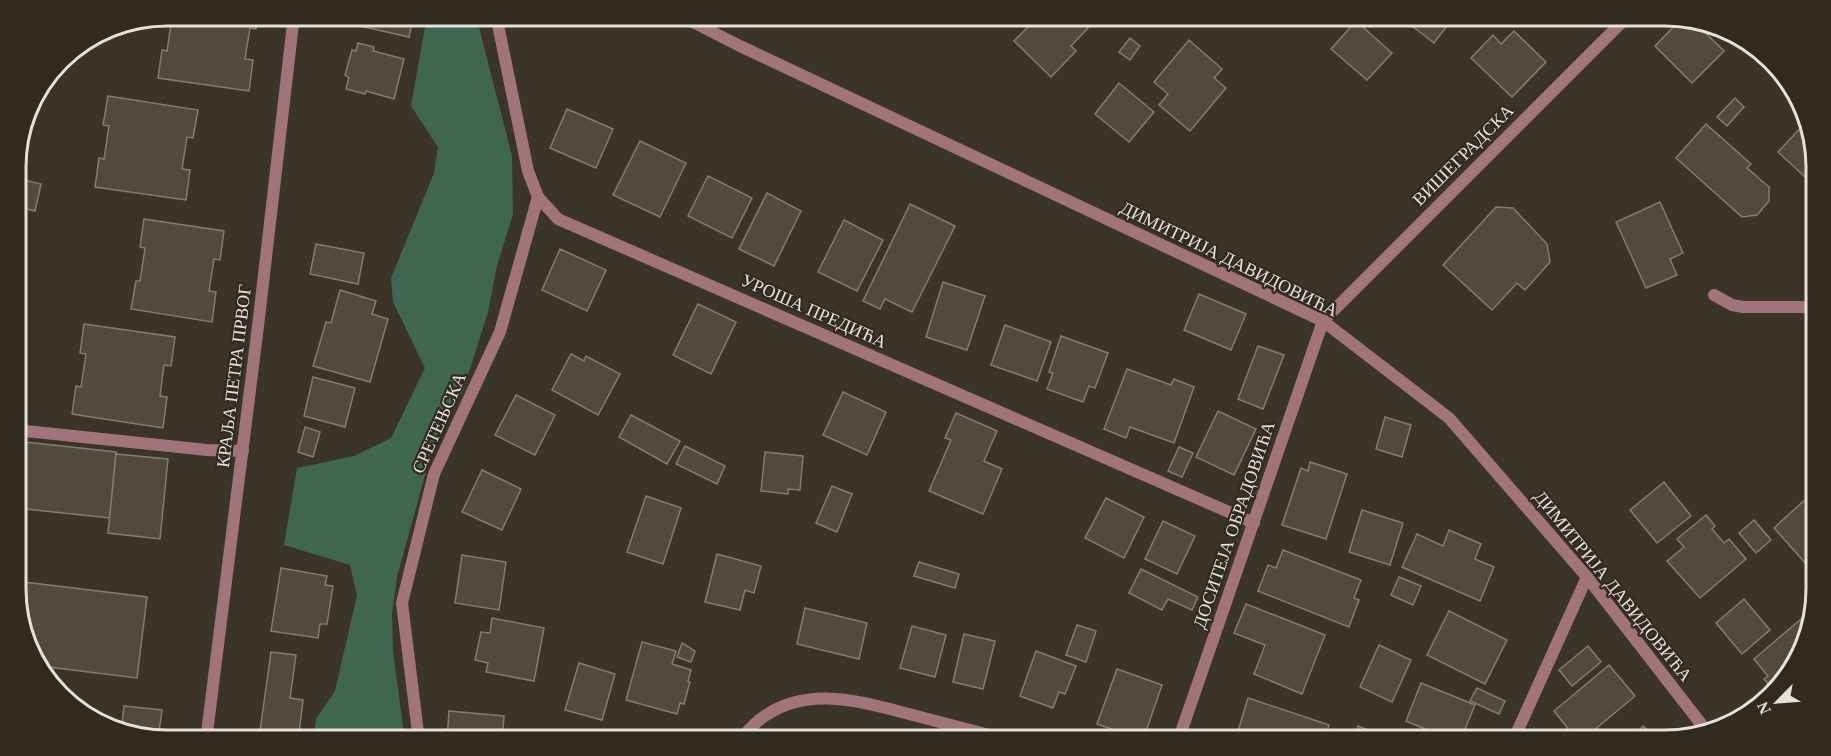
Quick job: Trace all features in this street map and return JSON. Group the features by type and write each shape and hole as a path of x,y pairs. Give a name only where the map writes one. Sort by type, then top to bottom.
{"street":[{"name":"КРАЉА ПЕТРА ПРВОГ","path":"207,730 293,26"},
{"name":"УРОША ПРЕДИЋА","path":"498,26 528,171 538,197 558,219 1254,523"},
{"name":"ДИМИТРИЈА ДАВИДОВИЋА","path":"709,26 750,51 1323,321 1449,418 1587,577 1702,726"},
{"name":"ВИШЕГРАДСКА","path":"1323,321 1618,26"},
{"name":"СРЕТЕЊСКА","path":"418,730 402,603 434,474 500,332 538,197"},
{"path":"1714,296 1743,307 1806,307"},
{"name":"ДОСИТЕЈА ОБРАДОВИЋА","path":"1182,730 1323,321"},
{"path":"26,431 207,450 243,451"},
{"path":"1518,730 1587,577"},
{"path":"750,730 759,721 777,710 796,702 815,698 854,699 971,730"}],"green space":[{"path":"425,26 479,26 512,156 513,214 497,266 488,312 463,391 440,431 427,468 397,577 392,614 393,651 404,730 315,730 316,719 335,691 357,595 350,565 284,545 297,468 354,456 391,438 425,368 393,302 391,278 434,173 438,147 411,106"}],"building":[{"path":"171,26 256,26 256,29 250,28 245,59 253,60 249,91 158,78 162,50 167,51"},
{"path":"364,26 412,26 409,37"},
{"path":"1029,26 1086,26 1088,28 1071,46 1076,51 1051,77 1014,41"},
{"path":"1352,26 1362,26 1392,53 1367,80 1331,49"},
{"path":"1412,26 1447,26 1434,43"},
{"path":"1674,27 1683,27 1703,31 1724,51 1692,83 1655,46"},
{"path":"1514,31 1546,62 1512,97 1471,58 1493,35 1501,44"},
{"path":"1130,38 1140,46 1130,60 1119,52"},
{"path":"1189,40 1222,69 1214,78 1226,88 1190,131 1159,105 1168,94 1154,82"},
{"path":"358,43 374,47 373,51 404,59 394,99 366,91 365,94 346,89 349,78 345,75 352,50 356,51"},
{"path":"1119,83 1154,112 1129,142 1095,114"},
{"path":"108,96 198,110 193,138 187,137 182,169 190,170 186,200 95,187 99,158 104,159 109,126 103,125"},
{"path":"1735,98 1744,107 1727,126 1717,117"},
{"path":"567,109 613,129 596,168 550,148"},
{"path":"1706,124 1751,164 1747,168 1769,187 1769,201 1757,215 1742,217 1676,158"},
{"path":"1800,128 1806,178 1778,152"},
{"path":"640,141 686,163 660,217 613,195"},
{"path":"708,176 752,198 732,238 688,216"},
{"path":"26,181 41,184 35,211 26,209"},
{"path":"767,193 801,211 774,266 739,249"},
{"path":"1660,202 1683,253 1670,259 1677,275 1646,288 1616,222"},
{"path":"910,204 955,226 912,312 885,299 880,309 863,301"},
{"path":"1496,207 1513,208 1547,244 1550,262 1525,290 1517,283 1492,310 1443,265"},
{"path":"144,219 224,231 220,260 214,259 209,291 216,292 212,322 131,309 136,281 140,281 145,248 140,247"},
{"path":"844,220 883,240 857,291 818,272"},
{"path":"316,244 364,253 358,284 310,274"},
{"path":"560,249 606,270 587,311 542,290"},
{"path":"943,282 985,296 967,350 926,337"},
{"path":"340,290 376,301 372,314 388,319 370,382 313,366 326,322 331,323"},
{"path":"1199,294 1246,314 1231,350 1184,330"},
{"path":"698,304 736,322 711,374 673,355"},
{"path":"84,324 175,337 171,366 164,365 160,396 167,397 163,428 72,414 76,386 81,387 86,354 80,353"},
{"path":"1005,325 1051,342 1037,381 991,365"},
{"path":"1061,336 1108,353 1095,388 1089,386 1083,402 1047,389 1053,373 1049,372"},
{"path":"1258,346 1284,355 1263,409 1238,399"},
{"path":"571,354 584,361 586,356 620,374 598,415 552,390"},
{"path":"1127,369 1171,385 1174,379 1194,387 1174,443 1130,427 1126,438 1104,429"},
{"path":"313,377 355,388 345,427 304,416"},
{"path":"843,392 886,412 867,455 823,435"},
{"path":"516,395 555,415 535,455 495,435"},
{"path":"1218,411 1256,429 1234,475 1196,457"},
{"path":"956,413 997,431 984,461 1002,469 983,514 929,491 951,440 945,438"},
{"path":"631,415 680,441 667,464 619,437"},
{"path":"1385,417 1411,425 1402,457 1376,449"},
{"path":"305,427 320,432 313,457 298,452"},
{"path":"26,442 116,452 110,518 26,509"},
{"path":"685,446 725,466 717,484 676,464"},
{"path":"1179,447 1193,453 1182,477 1168,471"},
{"path":"765,452 803,456 800,490 788,489 788,494 761,491"},
{"path":"116,454 168,459 160,539 108,533"},
{"path":"1310,462 1347,474 1326,539 1282,525 1301,468 1308,471"},
{"path":"482,470 521,489 502,530 462,512"},
{"path":"1664,482 1691,516 1657,543 1630,510"},
{"path":"832,486 852,494 837,532 816,523"},
{"path":"646,496 681,508 663,564 627,552"},
{"path":"1106,498 1144,517 1124,558 1085,538"},
{"path":"1806,499 1806,564 1774,528"},
{"path":"1362,510 1403,523 1390,565 1349,552"},
{"path":"1706,515 1715,526 1712,529 1724,543 1729,539 1746,559 1700,598 1667,561 1684,547 1677,539"},
{"path":"1754,520 1771,540 1756,553 1739,533"},
{"path":"1163,521 1195,536 1177,574 1145,559"},
{"path":"1449,530 1481,544 1475,559 1494,567 1480,601 1402,567 1417,534 1443,546"},
{"path":"1283,550 1361,580 1354,598 1359,600 1349,627 1258,591 1268,565 1276,568"},
{"path":"717,554 761,566 754,593 745,590 740,610 705,602"},
{"path":"462,555 506,562 499,610 455,603"},
{"path":"919,562 959,574 955,588 914,576"},
{"path":"281,568 327,576 325,585 333,586 327,624 320,624 318,638 271,631"},
{"path":"1141,569 1198,597 1192,610 1168,599 1162,610 1129,593"},
{"path":"1399,577 1421,586 1413,605 1391,595"},
{"path":"26,582 147,597 137,678 49,667 30,626"},
{"path":"1744,599 1770,630 1742,654 1716,623"},
{"path":"1246,604 1325,635 1302,694 1254,674 1265,645 1234,633"},
{"path":"805,608 867,623 859,659 797,644"},
{"path":"1449,611 1507,640 1485,684 1427,655"},
{"path":"492,618 544,628 534,681 486,672 488,663 475,660 481,632 490,633"},
{"path":"1801,619 1798,635 1787,660 1778,672 1765,672 1754,659"},
{"path":"1077,625 1096,631 1086,662 1066,655"},
{"path":"912,626 946,635 935,677 900,668"},
{"path":"964,634 995,641 983,689 953,682"},
{"path":"642,642 676,651 672,664 691,670 684,704 680,703 677,714 626,700"},
{"path":"682,643 695,651 691,662 677,657"},
{"path":"1379,645 1411,660 1392,702 1360,687"},
{"path":"1588,646 1601,662 1572,686 1559,670"},
{"path":"1036,651 1076,666 1065,694 1059,692 1053,708 1020,696"},
{"path":"271,652 296,655 290,698 303,700 299,730 260,730"},
{"path":"579,663 615,674 602,720 565,710"},
{"path":"1609,665 1635,696 1594,730 1569,730 1554,711"},
{"path":"1117,669 1162,685 1146,730 1114,730 1097,724"},
{"path":"1421,683 1475,705 1465,730 1428,730 1406,721"},
{"path":"1477,688 1505,701 1499,714 1470,701"},
{"path":"1248,698 1329,725 1327,730 1238,730"},
{"path":"124,706 162,710 159,730 122,723"},
{"path":"449,711 504,716 503,730 448,730"},
{"path":"1358,726 1368,730 1356,730"}]}
